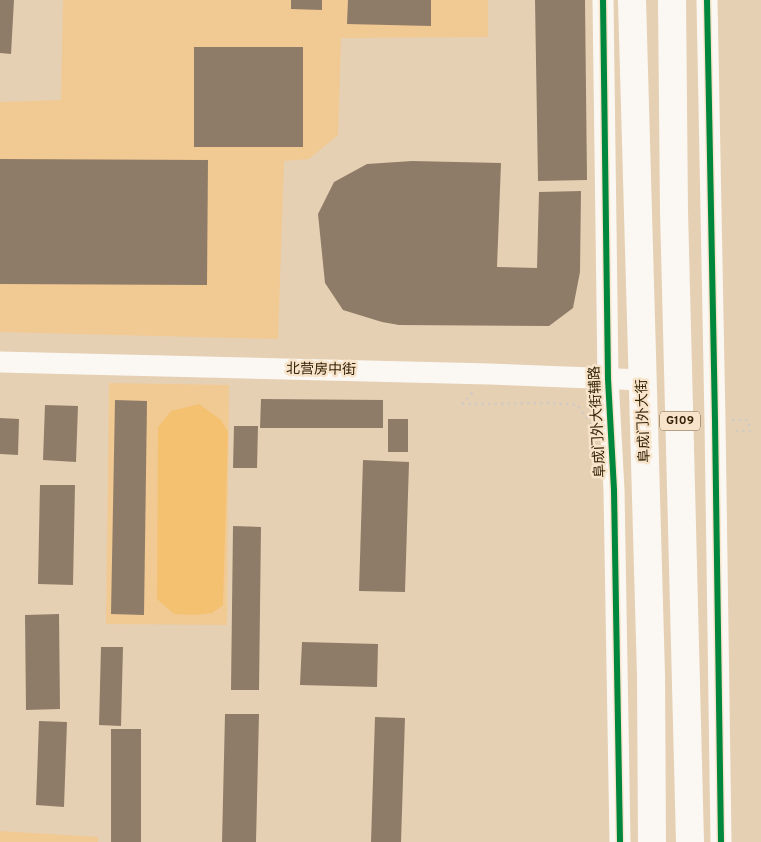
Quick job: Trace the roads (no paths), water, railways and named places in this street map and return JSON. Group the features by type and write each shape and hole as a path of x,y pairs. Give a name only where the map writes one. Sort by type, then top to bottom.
{"highway":[{"name":"阜成门外大街","path":"632,0 651,675 652,842"},
{"name":"G109","path":"672,0 674,211 690,842"}],"street":[{"name":"阜成门外大街辅路","path":"603,0 608,379 614,490 620,842"},
{"path":"706,0 716,421 721,842"},
{"name":"北营房中街","path":"0,362 490,374 643,380"}]}
